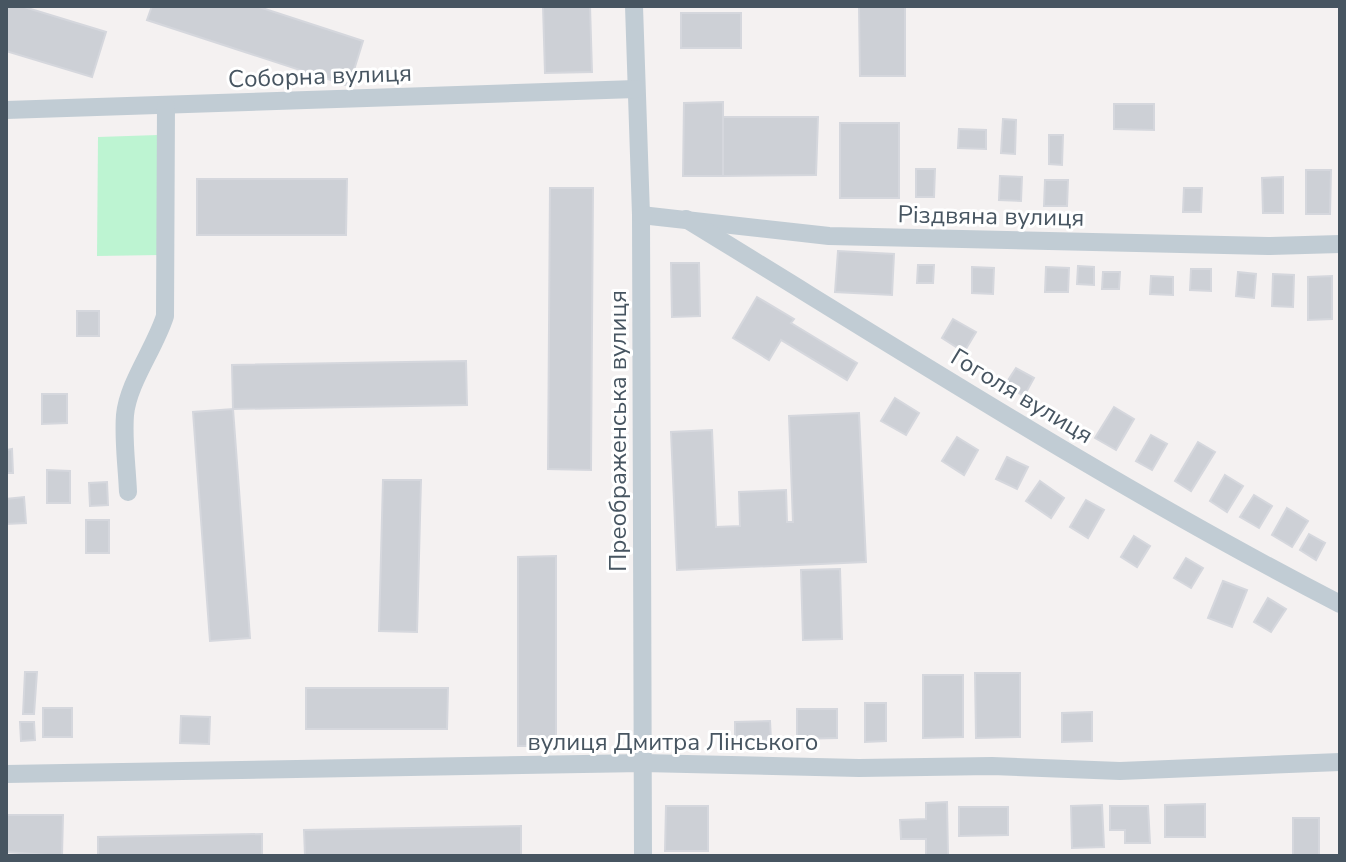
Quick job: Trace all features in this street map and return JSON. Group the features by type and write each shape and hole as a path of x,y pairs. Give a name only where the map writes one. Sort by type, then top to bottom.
{"street":[{"name":"Преображенська вулиця","path":"634,6 641,215 643,856"},
{"name":"Соборна вулиця","path":"6,110 636,89"},
{"path":"128,492 125,414 136,380 155,347 165,316 166,106"},
{"name":"Різдвяна вулиця","path":"641,215 829,236 1253,246 1340,244"},
{"name":"Гоголя вулиця","path":"686,219 1085,463 1222,543 1340,604"},
{"name":"вулиця Дмитра Лінського","path":"6,774 643,763 859,768 992,766 1120,771 1340,762"}],"green space":[{"path":"158,135 161,255 97,256 98,137"}],"building":[{"path":"6,6 21,6 106,32 92,77 6,51"},
{"path":"152,6 256,6 363,41 349,86 147,20"},
{"path":"543,6 590,6 592,72 545,73"},
{"path":"859,6 905,6 905,76 860,76"},
{"path":"681,13 741,13 741,48 681,48"},
{"path":"723,102 723,176 683,176 684,103"},
{"path":"1114,104 1154,104 1154,130 1114,129"},
{"path":"723,117 818,117 816,175 723,176"},
{"path":"1003,119 1016,120 1015,154 1001,153"},
{"path":"840,123 899,123 899,198 840,198"},
{"path":"959,129 986,130 986,149 958,148"},
{"path":"1049,135 1063,135 1062,165 1049,164"},
{"path":"916,169 935,169 934,197 916,197"},
{"path":"1306,170 1331,170 1330,214 1306,214"},
{"path":"1000,176 1022,177 1021,201 999,200"},
{"path":"1283,177 1283,213 1263,213 1262,178"},
{"path":"197,179 347,179 346,235 197,235"},
{"path":"1045,180 1068,180 1067,206 1044,206"},
{"path":"550,188 593,188 591,470 548,469"},
{"path":"1184,188 1202,188 1201,212 1183,212"},
{"path":"838,251 894,254 892,295 835,292"},
{"path":"671,263 699,263 700,316 672,317"},
{"path":"918,265 934,265 933,283 917,283"},
{"path":"1078,266 1094,267 1094,285 1077,284"},
{"path":"972,267 994,268 993,294 972,293"},
{"path":"1046,267 1069,268 1068,292 1045,292"},
{"path":"1191,269 1211,269 1211,291 1190,290"},
{"path":"1103,272 1120,272 1119,289 1102,289"},
{"path":"1238,272 1256,274 1254,298 1236,296"},
{"path":"1273,274 1294,275 1293,307 1272,306"},
{"path":"1151,276 1173,277 1173,295 1150,294"},
{"path":"1332,276 1332,319 1308,320 1308,277"},
{"path":"757,297 794,319 791,323 857,363 847,380 781,340 769,360 733,338"},
{"path":"77,311 99,311 99,336 77,336"},
{"path":"953,319 976,332 964,352 942,338"},
{"path":"466,361 467,405 233,409 232,365"},
{"path":"1016,368 1034,378 1024,396 1005,385"},
{"path":"42,394 67,394 67,423 42,424"},
{"path":"895,398 919,413 906,435 881,421"},
{"path":"1114,407 1134,419 1116,450 1095,438"},
{"path":"233,409 250,638 210,641 193,412"},
{"path":"859,413 866,562 677,570 671,432 712,430 716,527 740,526 739,492 786,490 787,522 793,522 789,416"},
{"path":"1151,435 1167,444 1152,470 1136,461"},
{"path":"957,437 978,450 964,475 942,461"},
{"path":"1198,442 1215,452 1191,491 1175,481"},
{"path":"12,449 13,473 6,473 6,450"},
{"path":"1007,457 1028,467 1017,489 996,479"},
{"path":"47,470 70,471 70,503 47,503"},
{"path":"1225,475 1243,486 1227,512 1210,501"},
{"path":"383,480 421,480 417,632 379,631"},
{"path":"1040,481 1064,498 1051,518 1026,501"},
{"path":"107,482 108,505 90,506 89,483"},
{"path":"1254,495 1272,506 1259,528 1240,517"},
{"path":"24,497 26,523 6,524 6,499"},
{"path":"1086,500 1104,510 1088,538 1070,527"},
{"path":"1287,508 1308,521 1292,547 1272,535"},
{"path":"86,520 109,520 109,553 86,553"},
{"path":"1309,534 1325,543 1316,560 1300,550"},
{"path":"1134,536 1150,546 1137,567 1121,557"},
{"path":"556,556 556,746 518,746 518,557"},
{"path":"1186,558 1203,568 1191,588 1174,578"},
{"path":"840,569 842,639 803,640 801,570"},
{"path":"1223,581 1247,590 1232,627 1208,618"},
{"path":"1268,598 1286,609 1271,632 1254,622"},
{"path":"25,672 37,672 34,714 23,714"},
{"path":"975,673 1020,673 1020,737 976,738"},
{"path":"923,675 963,675 963,737 923,738"},
{"path":"306,688 448,688 447,729 306,729"},
{"path":"865,703 886,703 886,741 865,742"},
{"path":"43,708 72,708 72,737 43,737"},
{"path":"797,709 837,709 837,738 797,739"},
{"path":"1092,712 1092,741 1062,742 1062,713"},
{"path":"181,716 210,717 209,744 180,743"},
{"path":"770,721 771,740 735,741 735,722"},
{"path":"20,722 34,722 35,740 21,741"},
{"path":"947,802 948,855 926,855 926,839 901,839 900,820 926,819 926,803"},
{"path":"1205,804 1205,837 1165,837 1165,805"},
{"path":"1102,805 1104,847 1072,848 1071,806"},
{"path":"666,806 708,806 708,851 665,851"},
{"path":"1110,806 1148,806 1150,843 1125,843 1125,830 1110,830"},
{"path":"959,807 1008,807 1008,835 959,836"},
{"path":"7,815 63,815 62,856 6,852"},
{"path":"1293,818 1319,818 1319,855 1293,855"},
{"path":"521,826 521,856 305,856 304,830"},
{"path":"262,834 262,856 98,856 98,837"}]}
